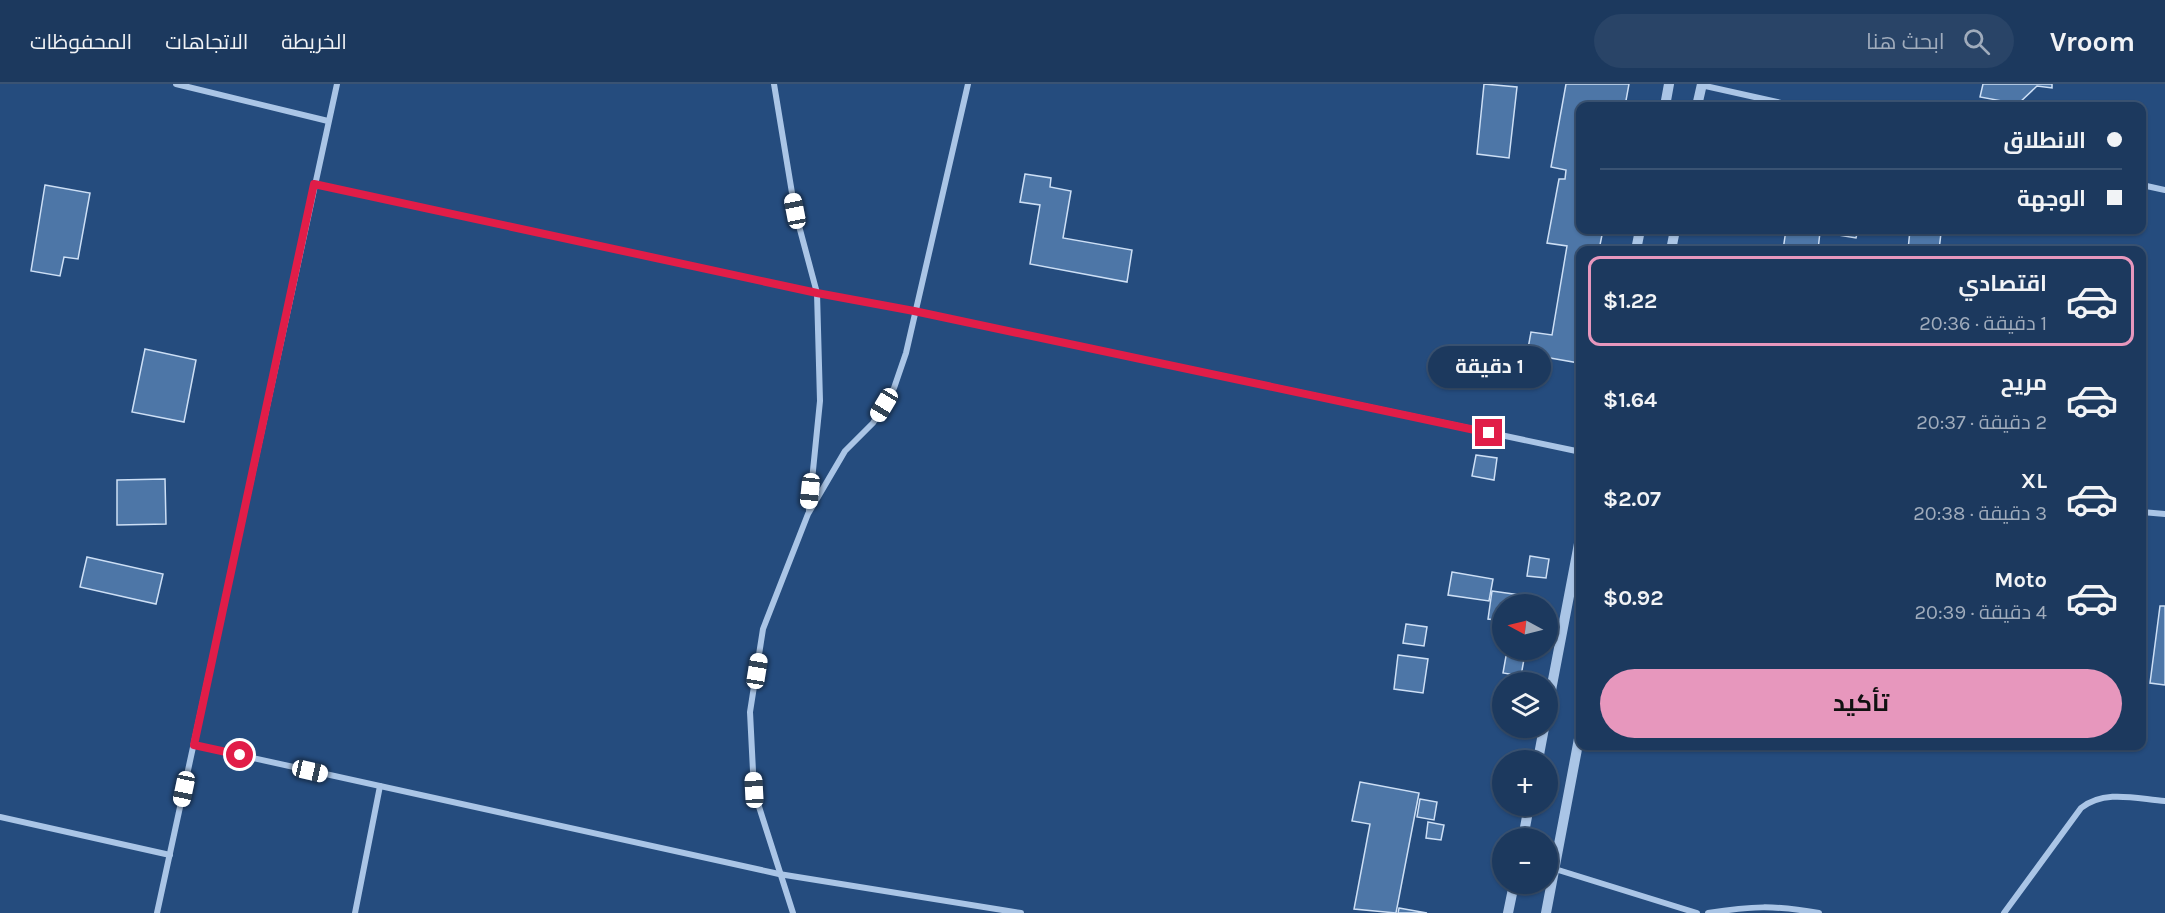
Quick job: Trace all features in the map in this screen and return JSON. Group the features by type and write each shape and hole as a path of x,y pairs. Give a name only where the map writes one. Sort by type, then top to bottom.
{"street":[{"path":"176,84 328,121"},
{"path":"157,913 337,84"},
{"path":"774,84 795,211 817,293 820,400 808,514"},
{"path":"793,913 754,790 750,712 763,629 808,514 845,451 873,423 894,388 906,353 968,84"},
{"path":"1666,102 1669,84"},
{"path":"1698,102 1702,85 1777,102"},
{"path":"314,184 817,293 914,311 1576,451"},
{"path":"2146,186 2165,190"},
{"path":"2146,512 2165,514"},
{"path":"1554,672 1576,559"},
{"path":"194,745 779,874 1021,913"},
{"path":"1558,853 1577,750"},
{"path":"354,913 380,786"},
{"path":"2004,913 2081,808 2091,800 2110,796 2165,801"},
{"path":"0,817 170,855"},
{"path":"1558,870 1697,913"},
{"path":"1508,913 1512,894"},
{"path":"1546,913 1550,894"},
{"path":"1708,913 1757,906 1784,906 1819,913"}],"building":[{"path":"1484,84 1517,87 1509,158 1477,154"},
{"path":"1566,84 1629,84 1626,102 1576,102 1576,234 1602,234 1600,246 1576,246 1576,362 1527,354 1531,332 1552,335 1567,246 1547,243 1559,179 1565,179 1566,170 1551,167"},
{"path":"1983,84 2052,84 2052,88 2037,86 2020,102 1980,97"},
{"path":"1025,174 1051,178 1050,187 1071,191 1063,238 1132,250 1127,282 1030,264 1040,205 1020,202"},
{"path":"45,185 90,193 78,259 64,257 60,276 31,271"},
{"path":"1785,234 1820,234 1818,246 1784,246"},
{"path":"1832,234 1857,234 1856,238"},
{"path":"1910,234 1941,234 1939,246 1908,246"},
{"path":"145,349 196,360 184,422 132,412"},
{"path":"1476,455 1497,458 1494,480 1472,476"},
{"path":"165,479 166,524 117,525 117,480"},
{"path":"1530,556 1549,559 1546,578 1527,576"},
{"path":"87,557 163,574 156,604 80,587"},
{"path":"1452,572 1493,579 1489,601 1448,595"},
{"path":"1492,591 1513,594 1492,594 1492,620 1488,619"},
{"path":"2160,606 2165,606 2165,685 2150,683"},
{"path":"1406,624 1427,627 1424,646 1403,643"},
{"path":"1398,655 1428,659 1423,693 1394,689"},
{"path":"1505,660 1524,660 1522,672 1503,672"},
{"path":"1360,782 1419,793 1396,913 1354,909 1370,824 1352,821"},
{"path":"1420,799 1437,802 1434,820 1417,817"},
{"path":"1428,822 1444,825 1441,840 1426,838"},
{"path":"1399,908 1427,913 1398,913"}],"route":[{"path":"240,755 194,745 314,184 817,293 914,311 1489,433"}]}
